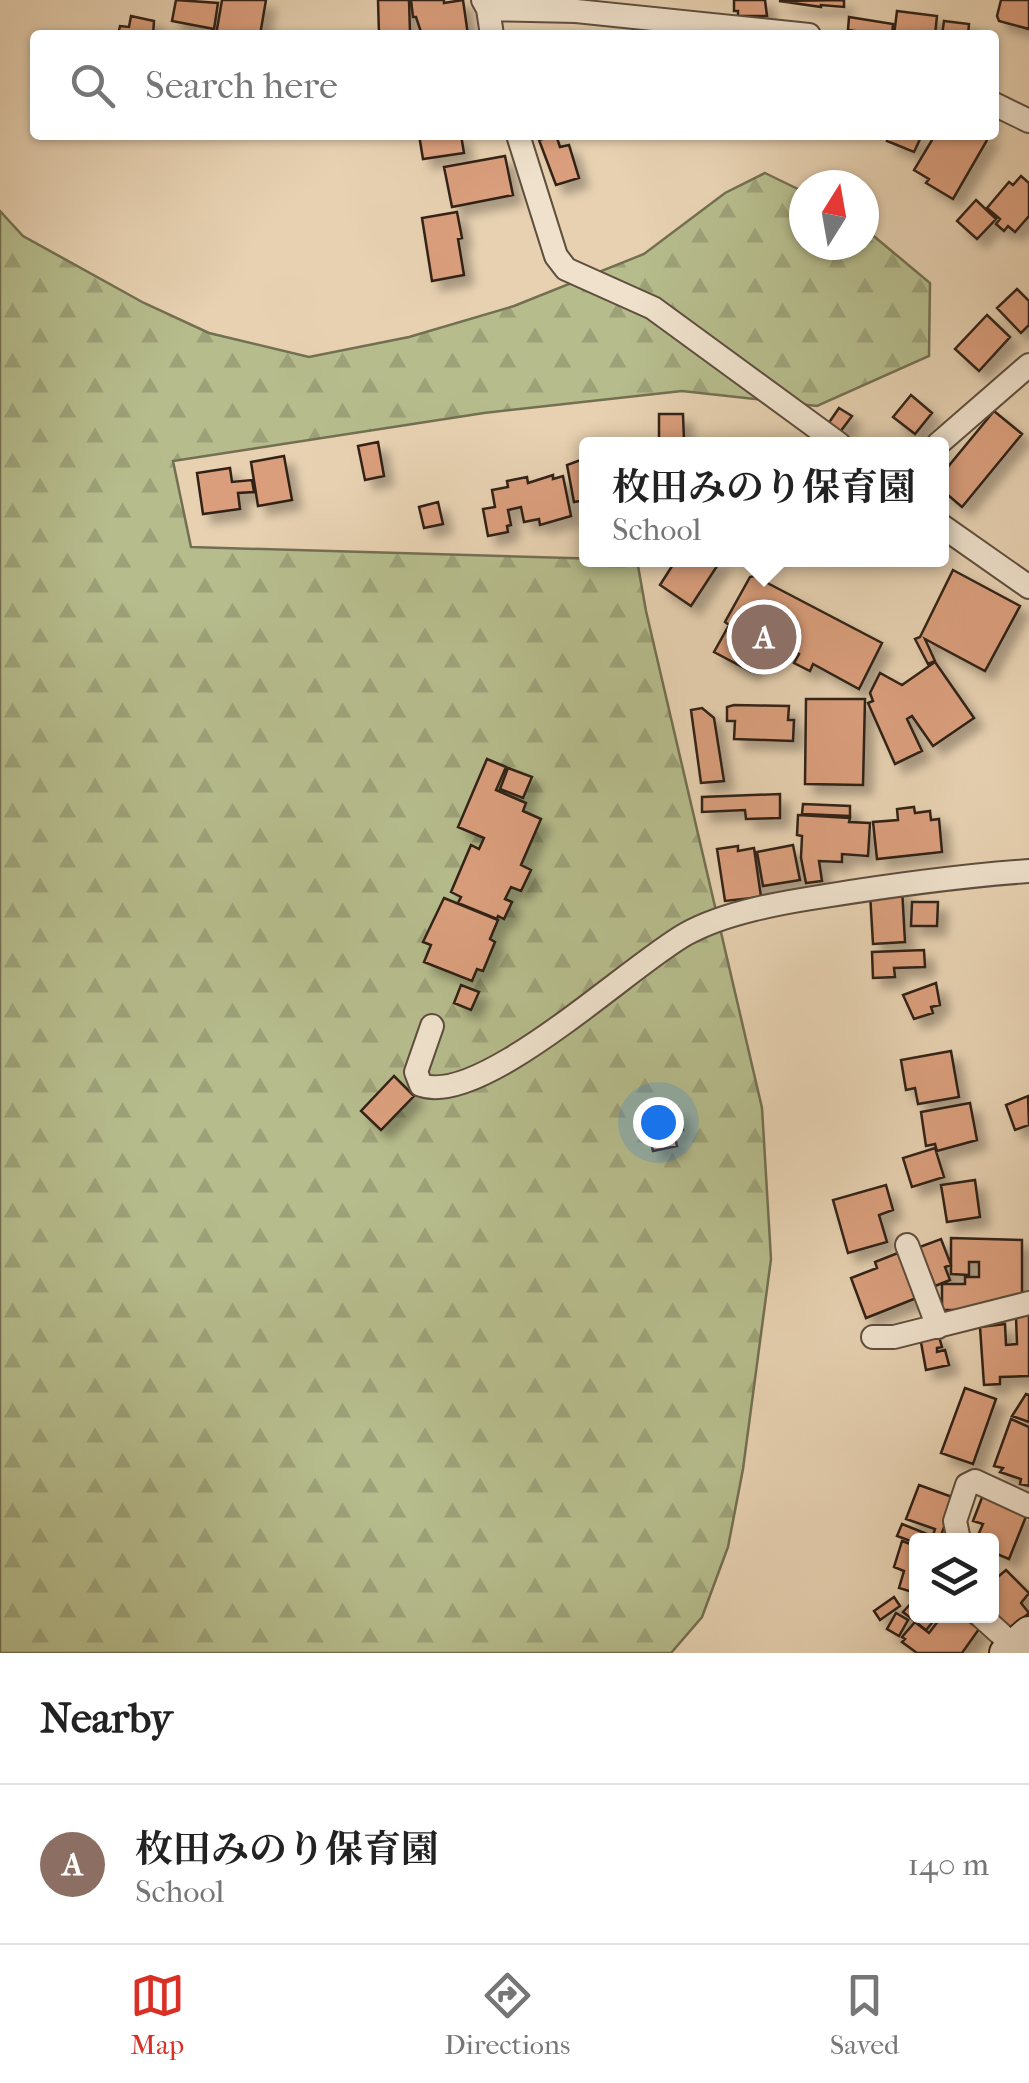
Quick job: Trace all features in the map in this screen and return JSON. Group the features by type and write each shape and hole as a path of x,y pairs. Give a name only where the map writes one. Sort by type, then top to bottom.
{"street":[{"path":"491,30 486,4 575,6 769,30"},
{"path":"999,106 1029,120"},
{"path":"520,140 556,256 566,269 653,308 829,437"},
{"path":"946,437 1029,364"},
{"path":"949,531 1029,587"},
{"path":"432,1026 416,1072 421,1086 433,1090 474,1078 558,1030 614,984 688,933 763,906 927,879 1029,870"},
{"path":"907,1244 938,1327"},
{"path":"873,1337 894,1338 1029,1303"},
{"path":"958,1533 955,1521 966,1485 975,1481 1029,1506"},
{"path":"990,1623 1016,1644"}],"green space":[{"path":"765,173 789,185 789,260 879,260 879,240 930,283 929,356 817,406 682,391 484,413 173,461 191,547 579,558 579,567 638,567 762,1108 771,1259 743,1469 728,1547 702,1617 671,1653 0,1653 0,211 23,236 144,303 209,333 309,357 409,337 514,306 644,254 725,193"}],"building":[{"path":"176,0 218,3 214,29 172,21"},
{"path":"222,0 266,0 261,30 217,30"},
{"path":"378,0 409,0 410,30 379,30"},
{"path":"411,0 463,0 467,30 420,30 413,17"},
{"path":"734,0 765,0 767,16 738,16"},
{"path":"844,0 844,7 779,1"},
{"path":"1001,0 1029,0 1029,29 999,21"},
{"path":"897,11 937,16 936,30 895,30"},
{"path":"131,16 154,21 153,30 119,30 120,26 129,27"},
{"path":"849,17 893,24 892,30 848,30"},
{"path":"944,21 969,24 968,30 943,30"},
{"path":"420,140 462,140 464,153 423,159"},
{"path":"539,140 558,140 560,147 569,145 579,178 556,185"},
{"path":"887,140 920,140 914,152"},
{"path":"932,140 987,140 953,199 926,183 929,179 914,170"},
{"path":"505,156 513,195 452,207 444,167"},
{"path":"1021,176 1029,183 1029,216 1015,232 1008,226 1004,231 996,224 1000,219 987,208 1009,182 1013,185"},
{"path":"976,200 996,219 977,239 957,221"},
{"path":"457,212 464,275 432,281 422,218"},
{"path":"1017,289 1029,301 1029,325 1021,333 997,308"},
{"path":"987,315 1010,337 979,371 955,349"},
{"path":"911,395 932,413 915,434 893,417"},
{"path":"839,408 852,416 840,432 828,424"},
{"path":"994,411 1022,434 962,507 949,496 949,466"},
{"path":"659,414 683,414 684,437 659,437"},
{"path":"378,442 384,476 365,480 358,446"},
{"path":"284,456 292,500 258,506 251,462"},
{"path":"579,461 579,501 574,502 567,465"},
{"path":"230,468 232,482 252,480 254,492 238,493 240,509 203,514 197,473"},
{"path":"553,475 553,479 563,476 571,516 540,525 539,519 524,522 521,507 508,510 508,532 488,536 483,509 495,507 492,490 508,487 507,481 527,477 528,483"},
{"path":"438,502 443,524 424,528 419,507"},
{"path":"671,567 716,567 691,606 660,585"},
{"path":"953,570 1020,606 985,671 925,639 935,661 928,664 915,639 920,637"},
{"path":"754,576 882,643 859,689 813,664 810,671 794,663 799,654 768,637 750,671 714,652 729,625 725,622"},
{"path":"935,662 974,718 933,746 912,716 907,719 922,751 895,764 868,703 873,701 870,693 880,673 902,685"},
{"path":"806,699 865,699 863,785 805,784"},
{"path":"789,706 788,720 794,720 793,741 734,739 735,721 727,721 727,707"},
{"path":"702,708 714,718 724,781 701,783 691,710"},
{"path":"487,759 506,767 496,790 526,803 523,811 541,819 521,865 531,870 521,891 511,887 505,899 512,902 504,919 458,903 461,897 451,892 471,845 479,849 484,838 458,827"},
{"path":"508,768 532,777 523,798 500,789"},
{"path":"780,794 780,818 746,819 745,810 702,812 702,797"},
{"path":"803,804 850,806 850,816 802,814"},
{"path":"914,807 915,813 930,811 931,820 939,819 942,852 877,859 873,822 898,820 897,809"},
{"path":"798,815 870,823 868,856 842,854 842,862 819,861 822,881 806,883 802,836 797,835"},
{"path":"793,845 800,880 763,886 757,852"},
{"path":"738,846 738,851 754,848 761,897 725,901 717,849"},
{"path":"902,888 905,942 873,944 870,893"},
{"path":"444,898 498,920 490,939 495,942 483,971 477,969 472,981 424,962 431,945 423,942"},
{"path":"912,902 938,902 937,926 911,926"},
{"path":"924,950 925,967 894,968 895,977 873,978 872,952"},
{"path":"936,983 940,1005 931,1007 933,1013 914,1019 903,995"},
{"path":"461,985 479,992 471,1010 454,1003"},
{"path":"951,1051 959,1097 918,1104 915,1088 906,1090 901,1060"},
{"path":"394,1076 414,1096 381,1130 361,1111"},
{"path":"1028,1096 1029,1125 1015,1130 1006,1105"},
{"path":"970,1103 977,1140 937,1151 935,1144 926,1146 921,1112"},
{"path":"678,1108 683,1130 674,1132 677,1146 653,1151 646,1115"},
{"path":"935,1148 944,1177 912,1187 903,1158"},
{"path":"975,1180 980,1217 947,1222 941,1185"},
{"path":"886,1185 893,1210 879,1215 887,1242 848,1253 833,1200"},
{"path":"951,1238 1022,1240 1022,1298 1002,1298 1002,1304 989,1310 942,1310 942,1284 965,1284 965,1277 979,1277 979,1262 969,1262 969,1275 951,1274"},
{"path":"941,1239 951,1265 945,1267 950,1280 935,1286 917,1248"},
{"path":"903,1251 919,1297 866,1318 851,1278 877,1268 875,1262"},
{"path":"1029,1315 1029,1376 1000,1377 1000,1384 984,1385 980,1327 1005,1324 1006,1345 1017,1344 1016,1317"},
{"path":"938,1333 942,1347 937,1352 945,1350 949,1365 926,1370 920,1337"},
{"path":"965,1388 996,1399 973,1464 941,1453"},
{"path":"1029,1395 1029,1422 1012,1416"},
{"path":"1011,1419 1029,1427 1029,1486 994,1466"},
{"path":"919,1485 955,1498 942,1533 906,1519"},
{"path":"983,1495 1027,1514 1009,1559 999,1555 999,1533 979,1533 983,1524 973,1521"},
{"path":"902,1524 924,1533 909,1533 909,1540 897,1536"},
{"path":"902,1541 909,1544 909,1591 899,1588 904,1571 894,1567"},
{"path":"1006,1570 1029,1593 1021,1603 1029,1613 1008,1631 999,1623 999,1576"},
{"path":"894,1597 900,1606 880,1620 874,1611"},
{"path":"896,1613 908,1620 899,1636 887,1629"},
{"path":"914,1623 929,1633 937,1623 971,1623 979,1629 962,1653 917,1653 902,1642"}],"place":[{"name":"枚田みのり保育園","path":"764,637"}]}
